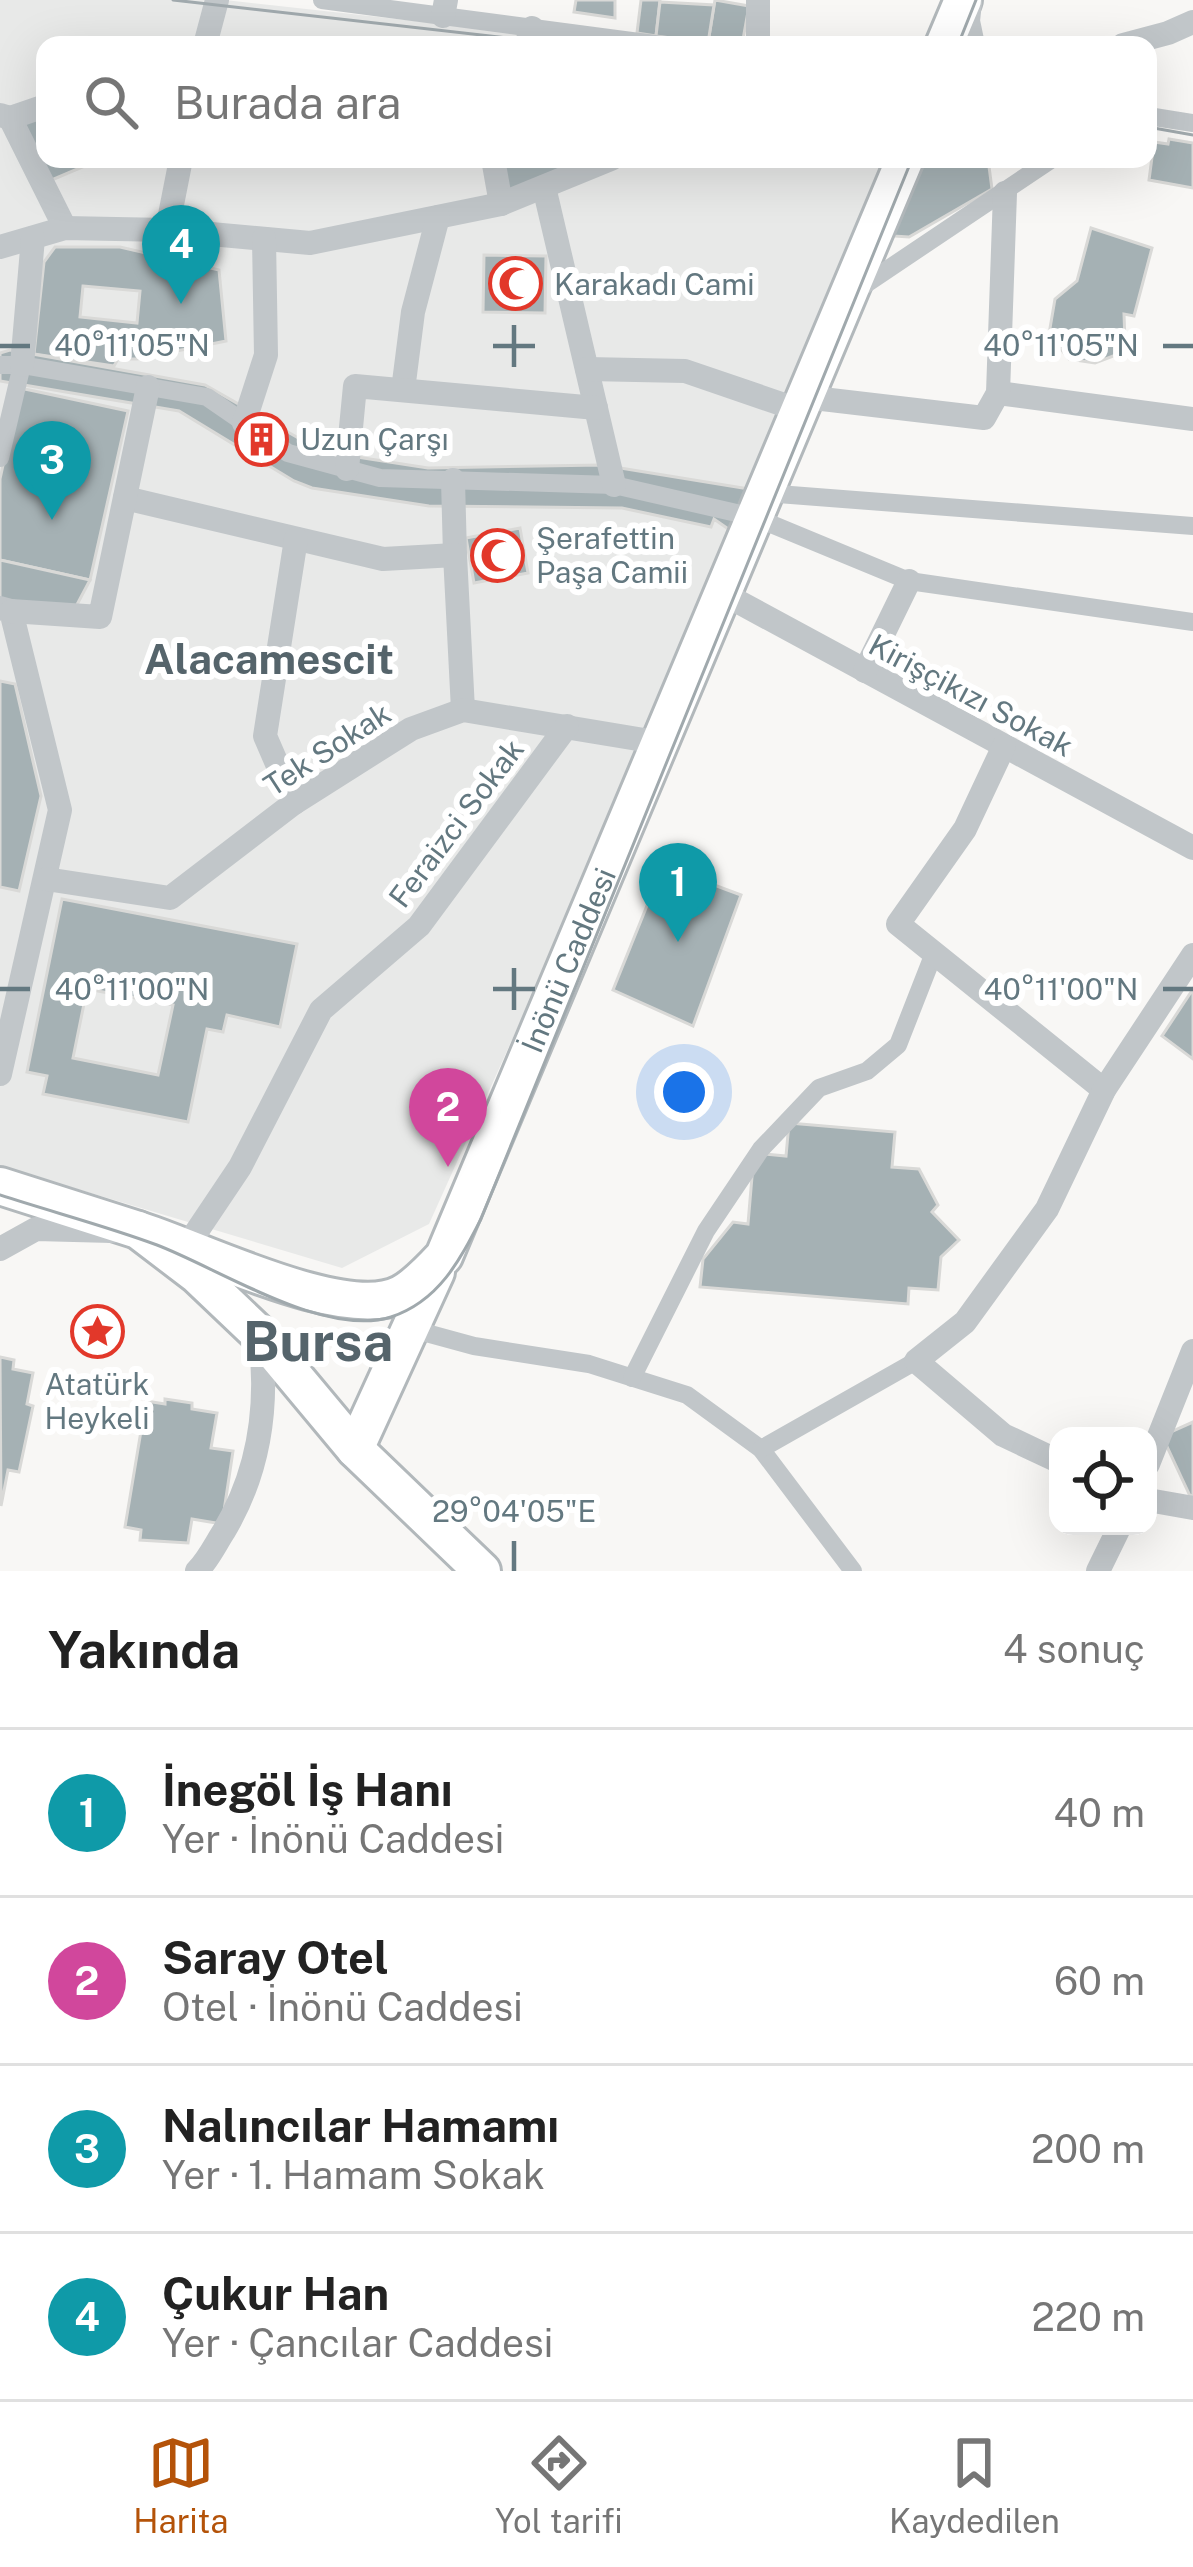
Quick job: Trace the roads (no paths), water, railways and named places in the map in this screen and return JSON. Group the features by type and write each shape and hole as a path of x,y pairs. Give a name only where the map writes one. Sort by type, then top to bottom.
{"main road":[{"path":"948,36 966,0"},
{"name":"İnönü Caddesi","path":"0,1186 353,1302 401,1294 444,1256 900,168"},
{"path":"139,1230 220,1294 355,1449 482,1571"},
{"path":"355,1449 444,1256"}],"street":[{"path":"207,36 217,0"},
{"path":"322,0 445,8 529,36"},
{"path":"758,0 758,36"},
{"path":"966,0 971,36"},
{"path":"1157,36 1193,22"},
{"path":"36,108 5,116 64,229"},
{"path":"1157,117 1193,123"},
{"path":"167,230 179,168"},
{"path":"495,168 501,204"},
{"path":"0,247 64,229 167,230 310,243 501,204 589,168"},
{"path":"848,295 1040,168"},
{"path":"544,187 614,485"},
{"path":"586,369 686,371 802,403 984,418 998,393 1005,193"},
{"path":"403,390 413,312 438,217"},
{"path":"0,458 33,238"},
{"path":"244,423 266,356 264,239"},
{"path":"11,365 207,397 288,453 380,478 614,485 760,505 1193,526"},
{"path":"347,469 355,386 596,408"},
{"path":"0,1074 60,810 5,610 100,617 148,387"},
{"path":"998,393 1193,419"},
{"path":"453,480 463,710"},
{"path":"124,498 383,559 455,555"},
{"path":"760,505 909,581 1193,622"},
{"path":"294,802 265,736 296,539"},
{"path":"865,671 909,581"},
{"name":"Kirişçikızı Sokak","path":"722,593 1193,848"},
{"name":"Tek Sokak","path":"46,879 170,898 294,802 411,729 463,710 662,743"},
{"name":"Feraizci Sokak","path":"187,1246 240,1167 321,1010 419,926 567,726"},
{"path":"1004,746 965,830 898,924 1104,1090"},
{"path":"632,1378 706,1231 761,1149 819,1088 867,1071 898,1045 934,953"},
{"path":"761,1449 916,1361 965,1322 1047,1209 1104,1090 1193,955"},
{"path":"0,1249 36,1229 139,1230"},
{"path":"408,1328 474,1346 590,1364 687,1395 761,1449 854,1571"},
{"path":"203,1570 237,1510 255,1465 265,1379 259,1334"},
{"path":"1157,1441 1193,1351"},
{"path":"916,1361 1003,1435 1049,1457"},
{"path":"1157,1502 1193,1508"},
{"path":"1098,1571 1116,1535"}],"tram line":[{"path":"173,0 491,36"},
{"path":"962,36 976,0"},
{"path":"1157,129 1193,135"},
{"path":"0,1195 157,1245 272,1298 335,1318 391,1317 435,1290 481,1219 908,168"}],"place":[{"name":"Karakadı Cami","path":"515,284"},
{"name":"Çukur Han","path":"181,304"},
{"name":"Uzun Çarşı","path":"261,439"},
{"name":"Nalıncılar Hamamı","path":"52,520"},
{"name":"Şerafettin Paşa Camii","path":"497,555"},
{"name":"İnegöl İş Hanı","path":"678,942"},
{"name":"Saray Otel","path":"448,1167"},
{"name":"Atatürk Heykeli","path":"97,1332"}],"district":[{"name":"Alacamescit","path":"269,658"},
{"name":"Bursa","path":"318,1341"}]}
